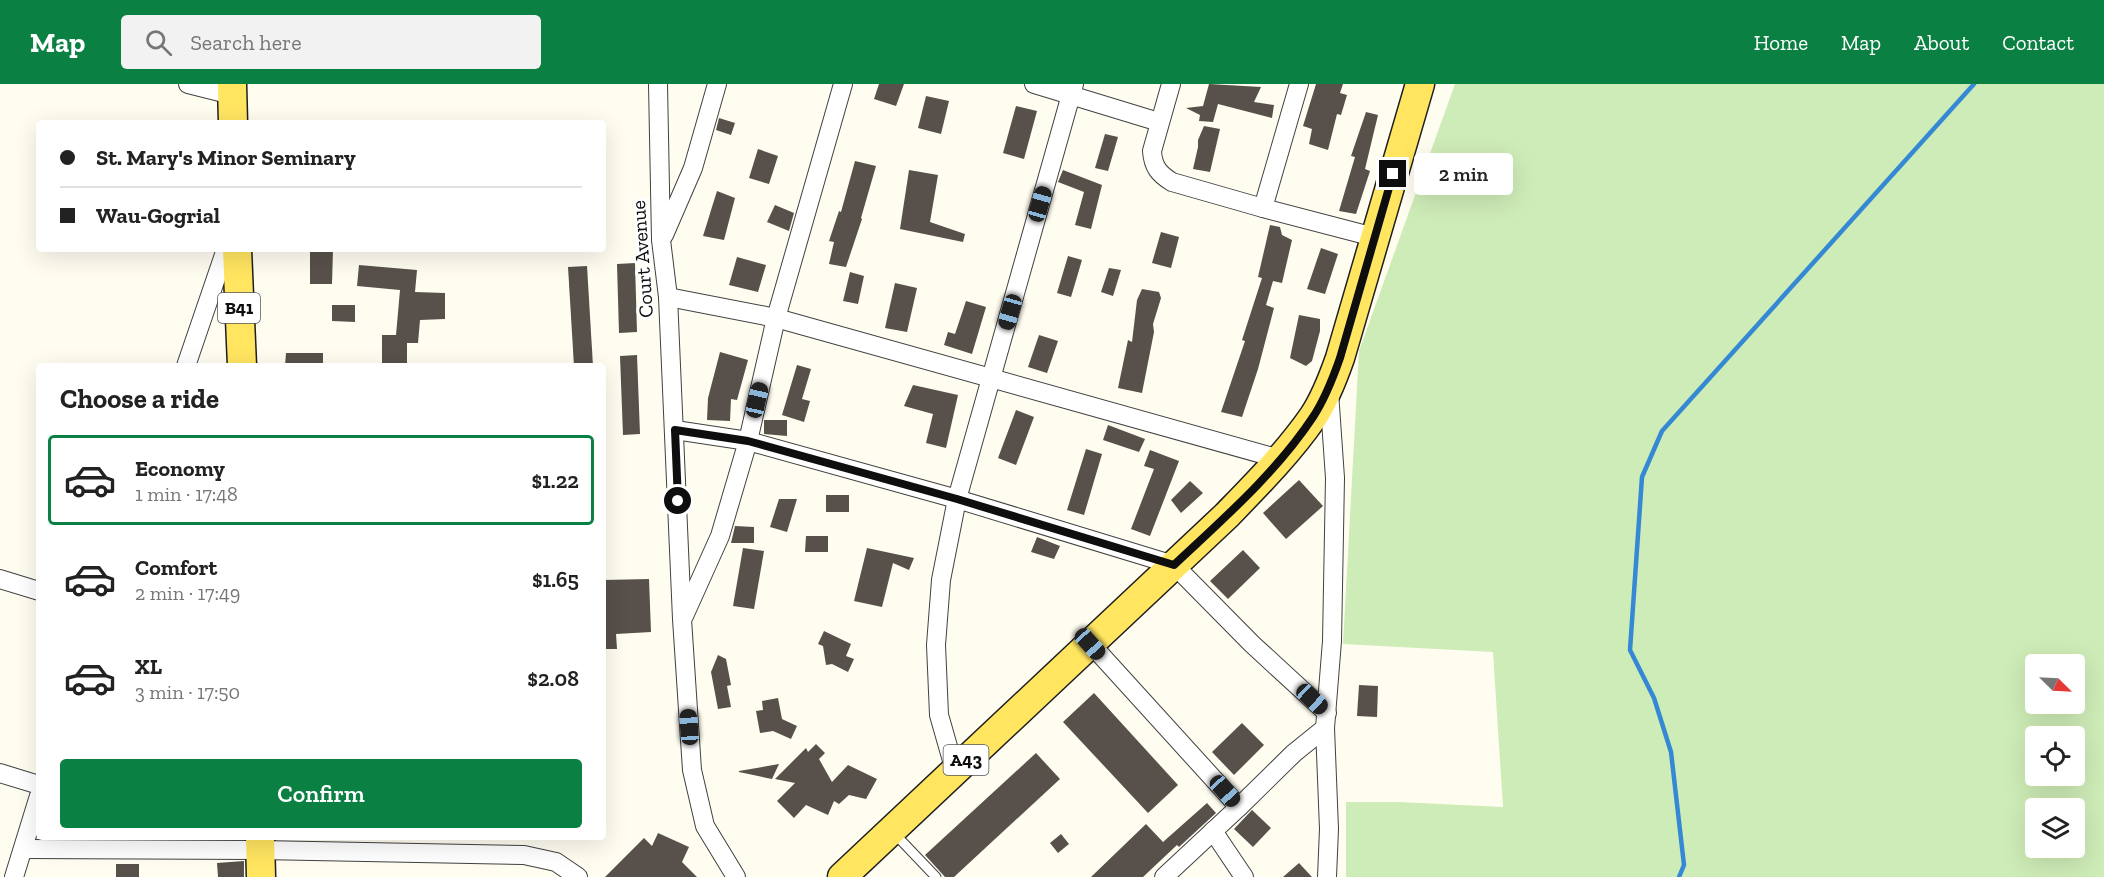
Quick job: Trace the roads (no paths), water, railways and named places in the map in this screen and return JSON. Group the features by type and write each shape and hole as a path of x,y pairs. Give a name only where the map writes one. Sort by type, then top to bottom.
{"main road":[{"name":"A43","path":"842,877 1226,516 1280,459 1314,416 1329,387 1340,358 1420,84"},
{"path":"232,89 233,120"},
{"name":"B41","path":"237,252 242,363"}],"street":[{"path":"188,84 232,89"},
{"name":"Court Avenue","path":"658,84 662,240 668,297 682,619 692,770 705,826 736,877"},
{"path":"662,240 693,168 717,84"},
{"path":"682,619 720,536 748,441 776,318 843,84"},
{"path":"1034,84 1073,89 1160,122"},
{"path":"1171,84 1152,151 1153,160 1162,176 1173,182 1263,208 1374,237"},
{"path":"1263,208 1299,84"},
{"path":"955,771 939,715 936,645 941,580 957,499 1073,89"},
{"path":"187,363 225,252"},
{"path":"668,297 776,318 1280,459"},
{"path":"1327,877 1329,829 1326,720 1332,641 1335,478 1329,387"},
{"path":"675,430 748,441 957,499 1174,565 1326,720"},
{"path":"0,579 36,590"},
{"path":"1090,644 1239,807"},
{"path":"1164,877 1239,807 1326,720"},
{"path":"0,772 36,784"},
{"path":"14,877 36,807"},
{"path":"1213,831 1244,877"},
{"path":"24,849 260,855 524,855 578,877"}],"lane":[{"path":"891,831 936,877"}],"waterway":[{"path":"1679,877 1684,865 1671,752 1654,698 1630,650 1642,477 1662,431 1974,84"}]}
